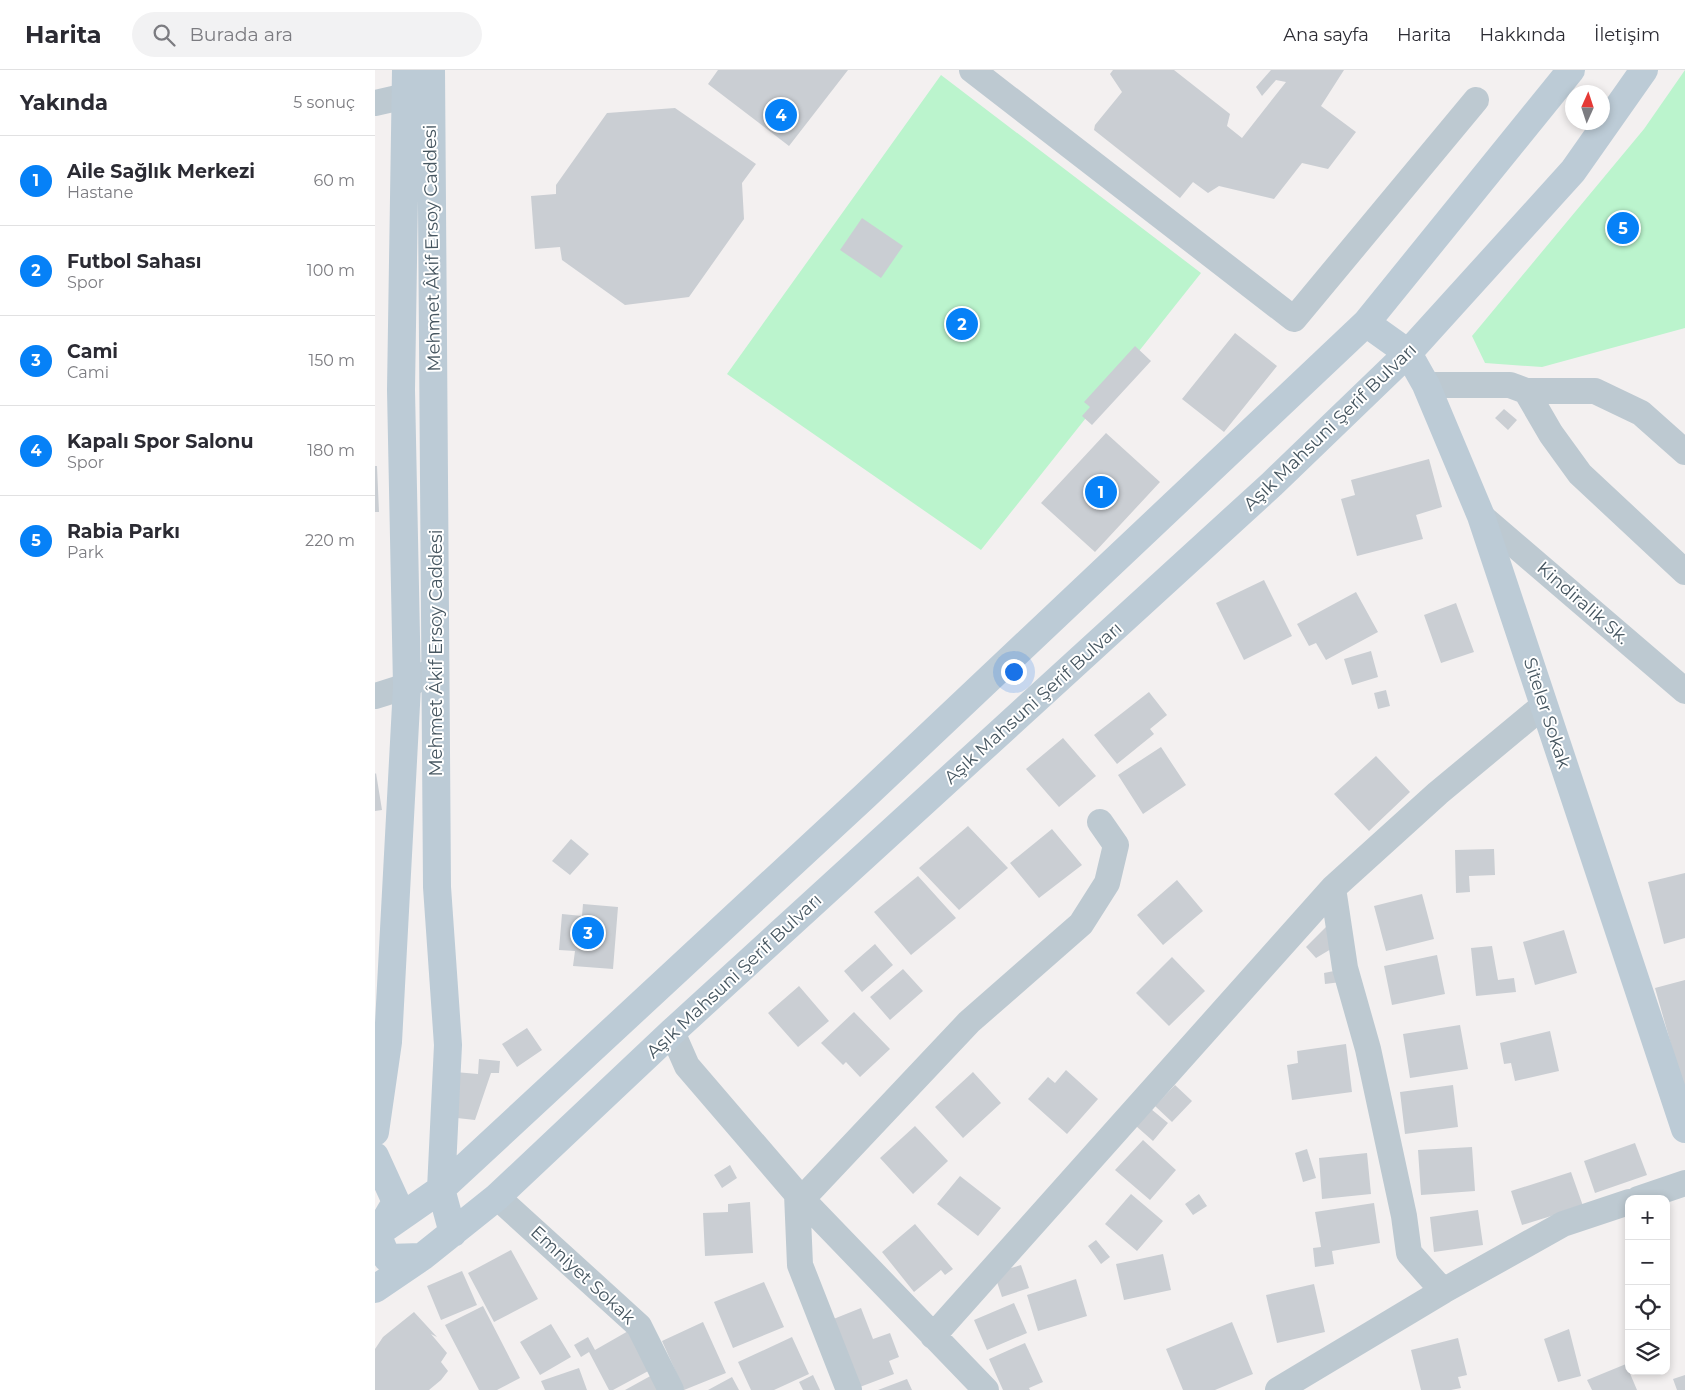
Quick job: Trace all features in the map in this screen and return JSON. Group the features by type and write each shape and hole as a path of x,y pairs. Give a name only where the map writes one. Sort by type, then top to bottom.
{"main road":[{"path":"384,70 406,83"},
{"name":"Mehmet Âkif Ersoy Caddesi","path":"431,70 437,667 437,887 449,1045 441,1189 453,1233"},
{"path":"376,1234 441,1189 850,810 1366,323 1571,70"},
{"name":"Aşık Mahsuni Şerif Bulvarı","path":"375,1289 422,1257 497,1196 672,1032 1089,654 1272,484 1408,353 1573,171 1644,70"},
{"name":"Mehmet Âkif Ersoy Caddesi","path":"375,1132 389,1042 407,686 401,390 406,83"},
{"name":"Siteler Sokak","path":"1366,323 1408,353 1427,385 1481,516 1685,1129"},
{"path":"375,1156 396,1202 376,1234"},
{"path":"376,1234 387,1258 422,1257"}],"street":[{"path":"972,70 1294,319 1477,100"},
{"path":"375,103 406,83"},
{"path":"1427,385 1511,385 1526,391 1595,391 1641,413 1685,452"},
{"path":"1526,391 1551,434 1579,474 1685,572"},
{"name":"Kindiralik Sk.","path":"1481,516 1685,691"},
{"path":"375,696 407,686 437,667"},
{"path":"933,1336 1333,888 1438,793 1544,705"},
{"path":"849,1390 800,1265 799,1196 969,1022 1081,924 1107,883 1116,845 1100,822"},
{"path":"1333,888 1345,968 1368,1049 1404,1216 1409,1253 1443,1291"},
{"path":"672,1032 687,1066 799,1196 986,1390"},
{"path":"1650,1195 1685,1183"},
{"name":"Emniyet Sokak","path":"497,1196 639,1326 671,1390"},
{"path":"1278,1390 1443,1291 1563,1224 1625,1203"}],"green space":[{"path":"1685,70 1685,328 1542,367 1485,363 1472,336 1644,129"},
{"path":"941,75 1201,273 981,550 727,374"}],"building":[{"path":"718,70 848,70 789,146 708,84"},
{"path":"1113,70 1174,70 1230,114 1227,126 1242,138 1286,82 1276,80 1262,96 1256,87 1271,70 1344,70 1321,106 1356,132 1328,169 1302,163 1274,199 1219,186 1208,193 1193,182 1180,198 1094,130 1095,125 1122,92 1110,74"},
{"path":"675,108 756,164 742,183 744,219 689,297 625,305 562,260 560,247 535,249 531,196 556,194 556,185 607,113"},
{"path":"862,218 903,246 881,278 840,250"},
{"path":"1235,333 1277,366 1224,432 1182,399"},
{"path":"1135,346 1151,361 1092,425 1082,416 1090,407 1084,402"},
{"path":"1504,409 1517,420 1508,430 1495,418"},
{"path":"1106,433 1160,482 1095,552 1041,503"},
{"path":"1429,459 1442,507 1416,515 1423,539 1357,556 1341,499 1355,495 1351,480"},
{"path":"375,466 377,466 379,512 375,512"},
{"path":"1264,580 1292,636 1244,660 1216,603"},
{"path":"1356,592 1378,632 1326,660 1316,643 1309,646 1297,624"},
{"path":"1456,603 1474,652 1441,663 1424,615"},
{"path":"1371,651 1378,677 1352,685 1344,659"},
{"path":"1386,690 1390,706 1378,709 1374,693"},
{"path":"1149,692 1167,715 1150,729 1154,734 1117,764 1094,735"},
{"path":"1063,738 1096,776 1059,807 1026,769"},
{"path":"1161,747 1186,785 1143,814 1118,775"},
{"path":"1376,756 1410,792 1369,831 1334,794"},
{"path":"375,774 382,810 375,811"},
{"path":"968,826 1008,868 959,910 919,868"},
{"path":"1052,829 1082,865 1039,898 1010,863"},
{"path":"571,839 589,854 570,875 552,861"},
{"path":"1494,849 1495,875 1469,876 1470,892 1456,893 1455,850"},
{"path":"1685,873 1685,938 1664,944 1648,882"},
{"path":"918,876 956,918 911,955 874,912"},
{"path":"1177,880 1203,911 1163,945 1137,915"},
{"path":"1422,894 1434,939 1386,951 1374,906"},
{"path":"583,904 618,907 613,969 573,966 575,951 559,950 562,914 582,916"},
{"path":"1327,926 1331,949 1316,958 1306,947"},
{"path":"1564,930 1577,973 1535,985 1523,942"},
{"path":"875,944 893,965 862,992 844,971"},
{"path":"1492,946 1498,980 1514,978 1516,992 1476,996 1471,948"},
{"path":"1437,955 1445,994 1392,1005 1384,966"},
{"path":"1172,957 1205,991 1169,1026 1136,993"},
{"path":"903,969 923,991 890,1020 870,997"},
{"path":"1339,970 1341,982 1325,984 1324,973"},
{"path":"1685,980 1685,1090 1684,1090 1655,988"},
{"path":"799,986 829,1021 798,1047 768,1013"},
{"path":"854,1012 890,1049 860,1077 846,1062 843,1065 821,1043"},
{"path":"1460,1025 1468,1069 1410,1078 1403,1034"},
{"path":"527,1028 542,1050 517,1067 502,1044"},
{"path":"1550,1031 1559,1071 1515,1081 1511,1063 1504,1064 1500,1043"},
{"path":"1346,1044 1352,1092 1292,1100 1287,1065 1298,1063 1297,1051"},
{"path":"479,1059 500,1061 499,1073 491,1073 475,1120 448,1117 455,1072 478,1074"},
{"path":"1066,1070 1098,1099 1067,1134 1028,1099 1048,1077 1055,1083"},
{"path":"973,1072 1001,1103 963,1138 935,1107"},
{"path":"1175,1085 1192,1101 1172,1122 1155,1106"},
{"path":"1453,1085 1458,1127 1405,1134 1400,1092"},
{"path":"1151,1109 1168,1123 1153,1141 1136,1126"},
{"path":"915,1126 948,1161 913,1194 880,1158"},
{"path":"1143,1140 1176,1170 1150,1200 1115,1170"},
{"path":"1635,1143 1647,1175 1595,1193 1584,1161"},
{"path":"1472,1147 1475,1191 1421,1195 1418,1150"},
{"path":"1307,1149 1316,1178 1303,1182 1295,1153"},
{"path":"1367,1153 1371,1194 1322,1199 1319,1158"},
{"path":"730,1165 737,1178 722,1188 714,1175"},
{"path":"1571,1172 1583,1206 1522,1225 1511,1191"},
{"path":"960,1176 1001,1208 978,1236 937,1204"},
{"path":"1131,1194 1163,1221 1137,1251 1105,1224"},
{"path":"1199,1194 1207,1206 1193,1215 1185,1204"},
{"path":"750,1202 753,1253 705,1256 703,1213 728,1212 728,1204"},
{"path":"1374,1203 1380,1243 1332,1251 1334,1264 1315,1267 1313,1248 1321,1247 1315,1212"},
{"path":"1478,1210 1483,1245 1434,1252 1430,1217"},
{"path":"915,1224 953,1269 945,1275 941,1270 914,1292 882,1252"},
{"path":"1096,1240 1110,1257 1101,1264 1088,1246"},
{"path":"511,1250 538,1299 494,1322 468,1273"},
{"path":"1163,1254 1171,1290 1124,1300 1116,1264"},
{"path":"1021,1265 1029,1288 1002,1297 994,1273"},
{"path":"462,1271 477,1305 441,1320 427,1286"},
{"path":"1076,1279 1087,1316 1038,1331 1027,1295"},
{"path":"764,1282 784,1327 733,1348 714,1302"},
{"path":"1314,1284 1325,1332 1277,1343 1266,1295"},
{"path":"1014,1303 1027,1333 987,1350 974,1320"},
{"path":"483,1306 520,1378 497,1390 479,1390 445,1325"},
{"path":"861,1308 873,1339 890,1333 899,1357 889,1361 894,1374 852,1390 826,1322"},
{"path":"414,1312 437,1337 431,1334 447,1353 441,1362 448,1371 429,1390 375,1390 375,1349 383,1337"},
{"path":"703,1322 726,1373 684,1390 662,1341"},
{"path":"1232,1322 1253,1374 1215,1390 1183,1390 1166,1349"},
{"path":"551,1324 571,1357 540,1375 520,1342"},
{"path":"1569,1329 1581,1376 1558,1382 1544,1339"},
{"path":"630,1330 652,1369 613,1390 609,1390 589,1352 581,1357 574,1345 588,1337 595,1350"},
{"path":"792,1337 809,1374 774,1390 751,1390 738,1362"},
{"path":"1458,1338 1467,1375 1458,1377 1461,1388 1421,1390 1411,1350"},
{"path":"1025,1343 1043,1382 1029,1388 1030,1390 1003,1390 989,1359"},
{"path":"1625,1364 1625,1375 1631,1375 1637,1390 1592,1390 1587,1380"},
{"path":"579,1368 587,1390 545,1390 541,1381"},
{"path":"654,1374 663,1390 625,1390"},
{"path":"813,1375 820,1390 803,1390 799,1382"},
{"path":"1685,1375 1685,1390 1677,1390 1673,1379"},
{"path":"732,1377 739,1390 708,1390"},
{"path":"907,1379 912,1390 878,1390"}],"place":[{"name":"Kapalı Spor Salonu","path":"781,115"},
{"name":"Rabia Parkı","path":"1623,228"},
{"name":"Futbol Sahası","path":"962,324"},
{"name":"Aile Sağlık Merkezi","path":"1101,492"},
{"name":"Cami","path":"588,933"}]}
